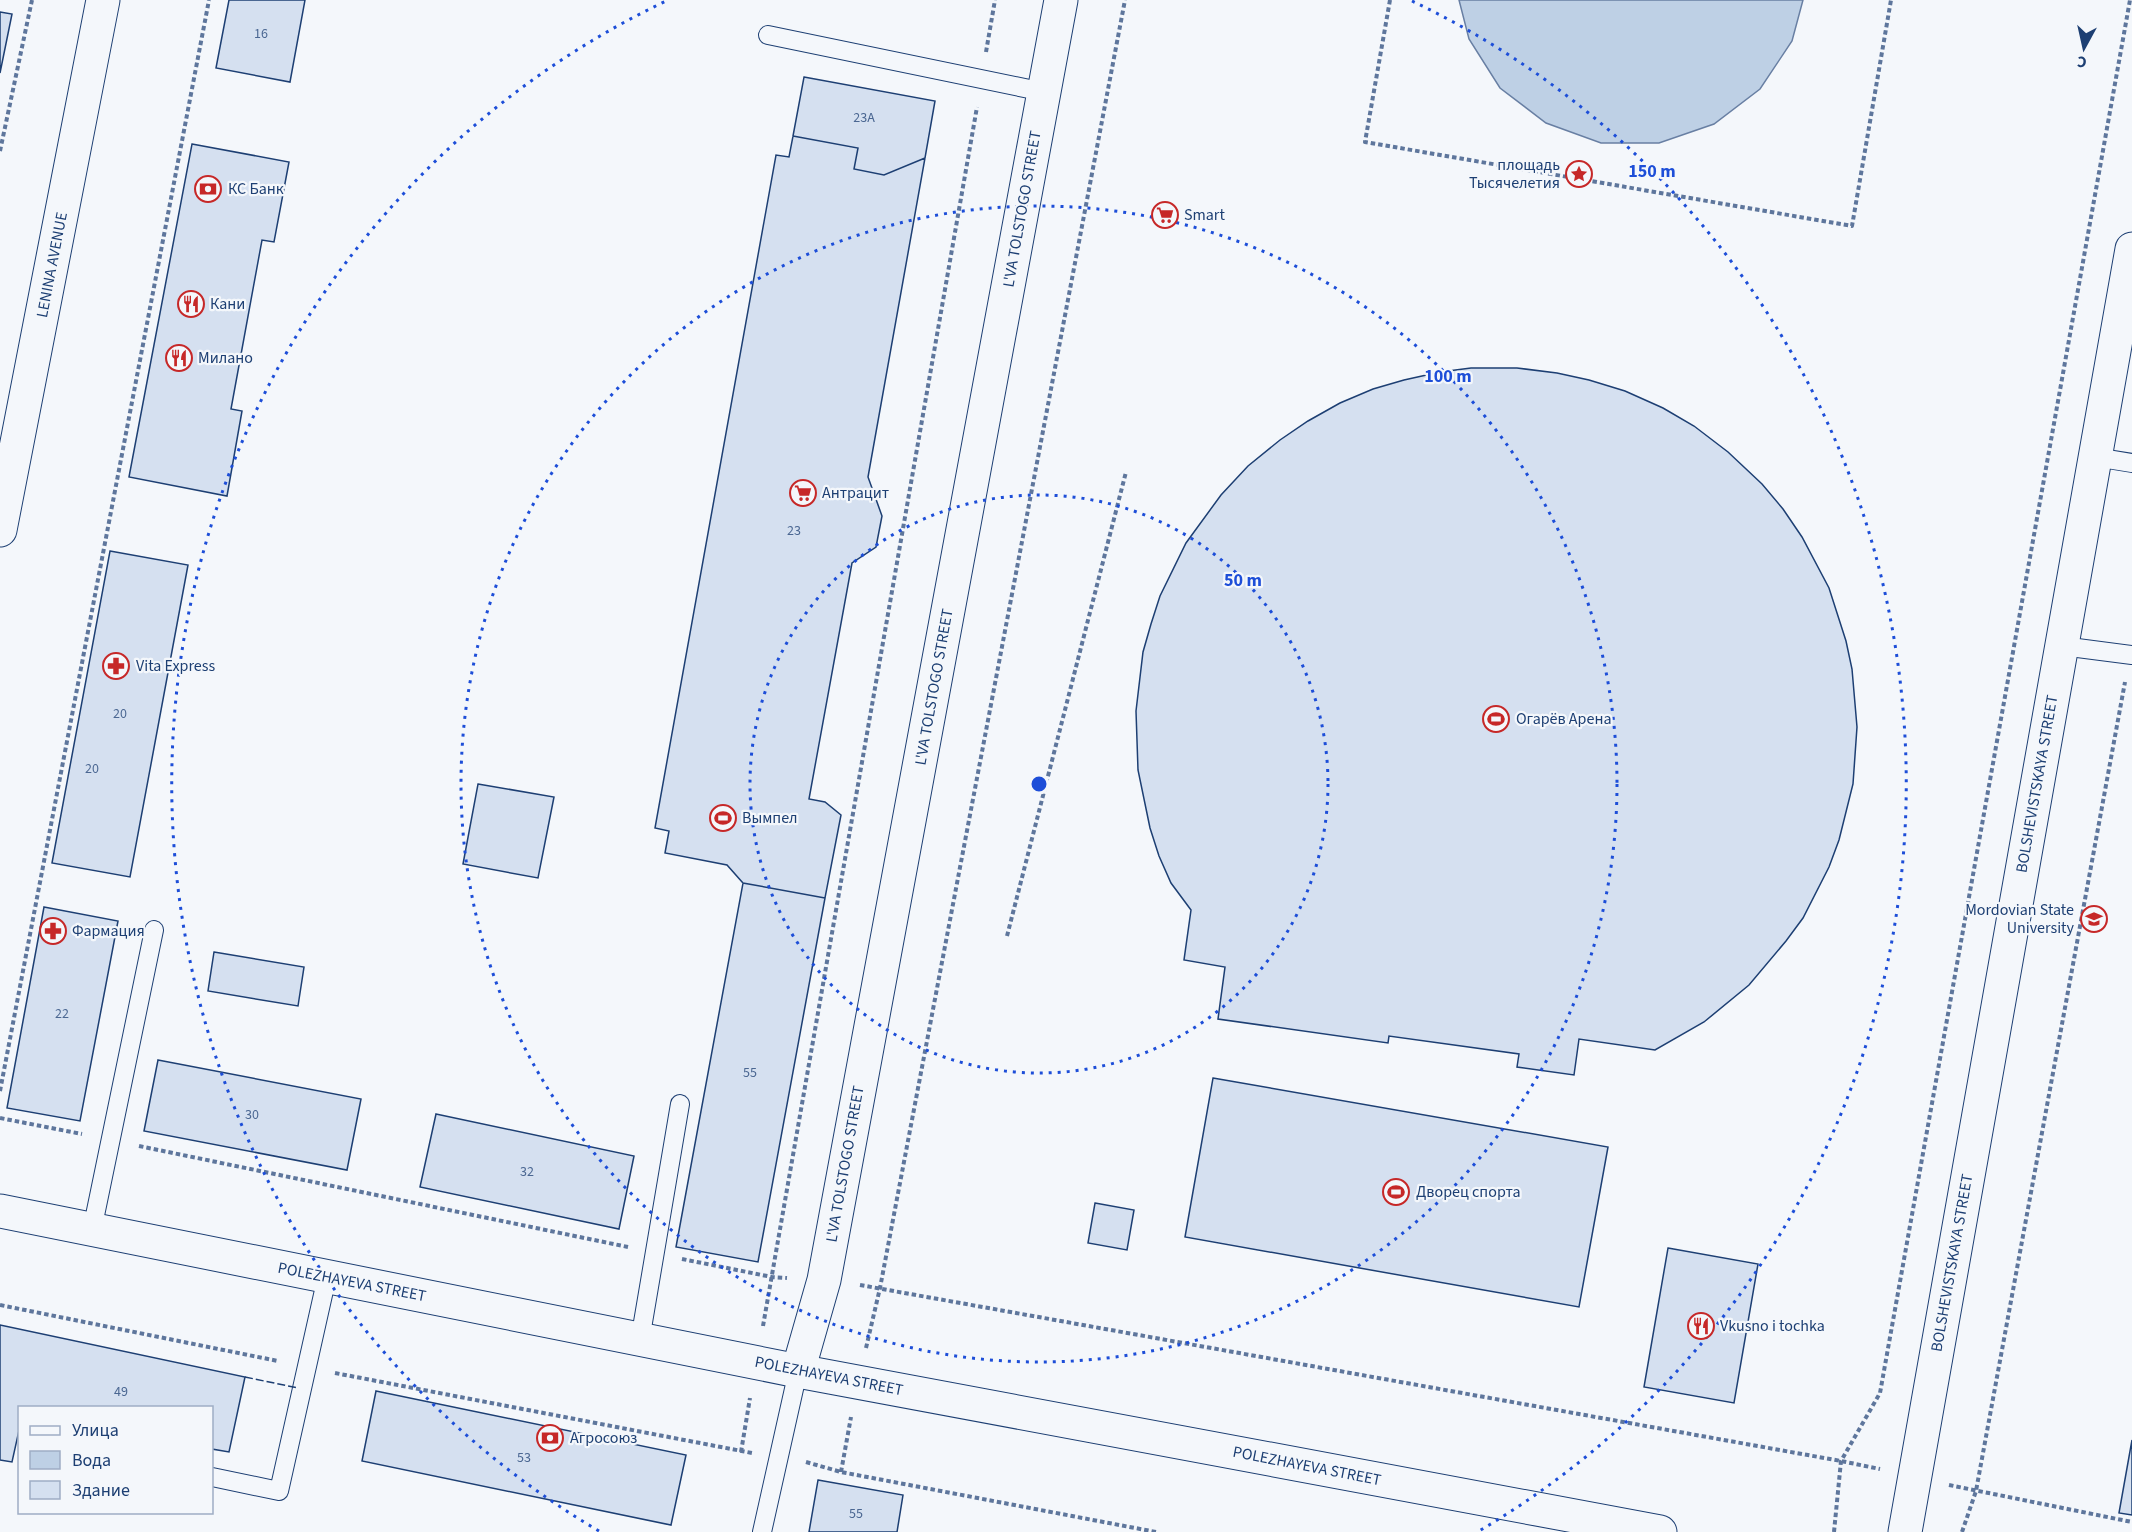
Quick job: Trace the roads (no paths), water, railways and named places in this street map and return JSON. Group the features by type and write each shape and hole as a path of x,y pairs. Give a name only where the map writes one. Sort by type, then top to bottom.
{"street":[{"name":"LENINA AVENUE","path":"0,530 103,0"},
{"name":"L'VA TOLSTOGO STREET","path":"798,1371 824,1280 1061,0"},
{"name":"BOLSHEVISTSKAYA STREET","path":"1905,1532 2132,249"},
{"name":"POLEZHAYEVA STREET","path":"0,1211 756,1363 1660,1532"}],"lane":[{"path":"768,35 1044,92"},
{"path":"2095,457 2132,462"},
{"path":"2062,646 2131,655"},
{"path":"92,1230 154,930"},
{"path":"640,1340 680,1104"},
{"path":"213,1478 279,1491 327,1277"},
{"path":"762,1532 798,1371"}],"water":[{"path":"1459,0 1803,0 1792,41 1760,89 1714,124 1659,143 1601,143 1546,123 1500,88 1469,39"}],"place":[{"name":"площадь Тысячелетия","path":"1579,174"},
{"name":"КС Банк","path":"208,189"},
{"name":"Smart","path":"1165,215"},
{"name":"Кани","path":"191,304"},
{"name":"Милано","path":"179,358"},
{"name":"Антрацит","path":"803,493"},
{"name":"Vita Express","path":"116,666"},
{"name":"Огарёв Арена","path":"1496,719"},
{"name":"Вымпел","path":"723,818"},
{"name":"Mordovian State University","path":"2094,919"},
{"name":"Фармация","path":"53,931"},
{"name":"Дворец cпорта","path":"1396,1192"},
{"name":"Vkusno i tochka","path":"1701,1326"},
{"name":"Агросоюз","path":"550,1438"}]}
